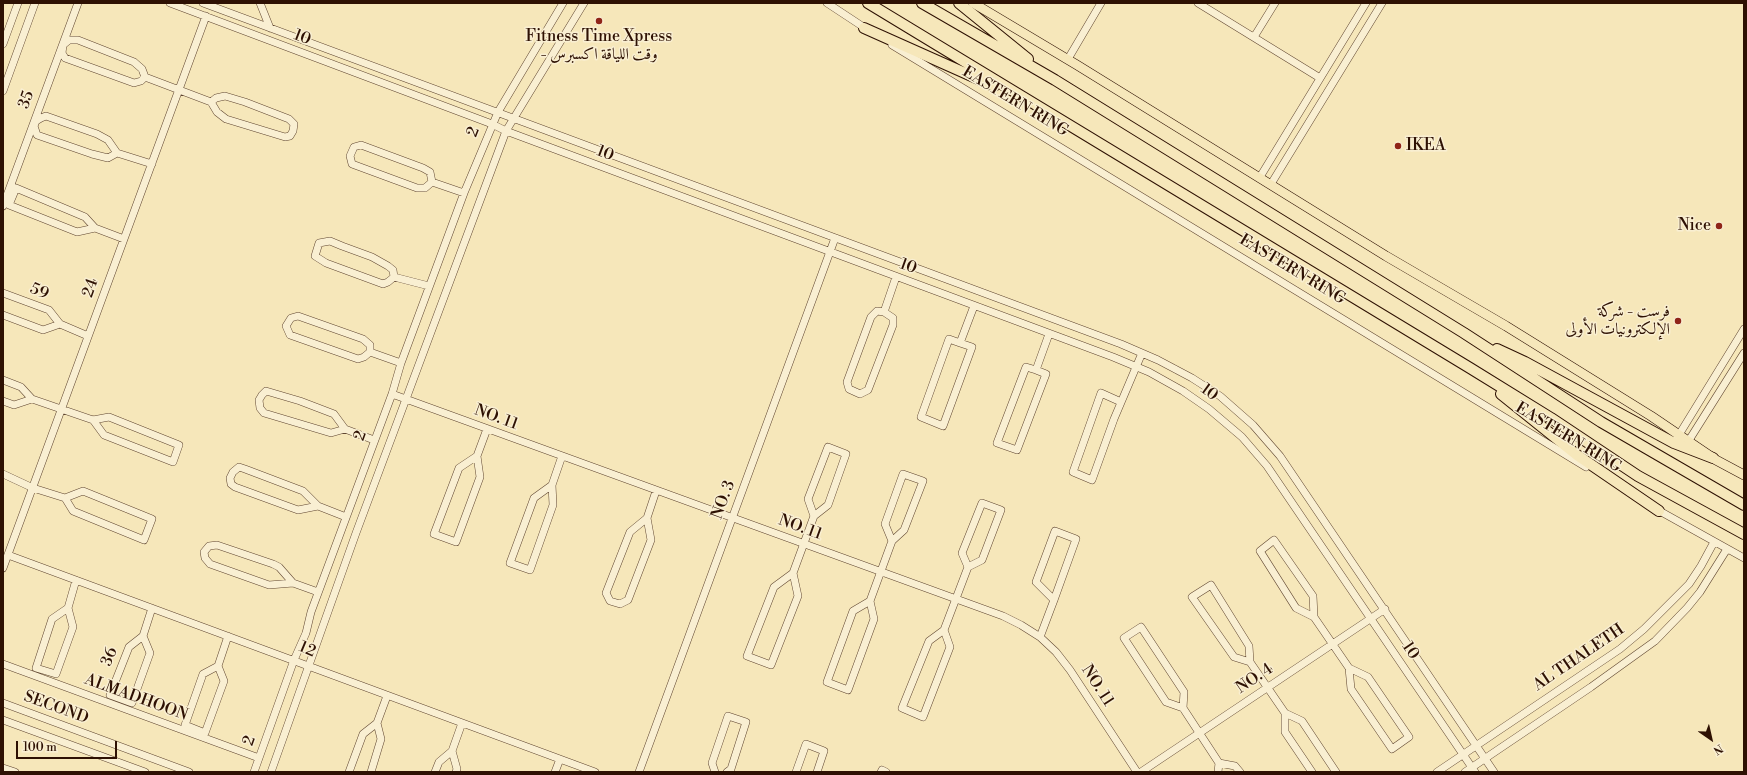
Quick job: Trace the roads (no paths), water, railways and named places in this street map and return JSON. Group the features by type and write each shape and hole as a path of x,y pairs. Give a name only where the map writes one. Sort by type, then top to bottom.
{"highway":[{"name":"EASTERN RING","path":"868,3 1470,368 1551,418 1638,476 1744,534"},
{"name":"EASTERN RING","path":"922,3 1055,80 1464,333 1601,422 1744,505"},
{"path":"959,3 1055,80"},
{"path":"864,28 1032,103"},
{"path":"1464,333 1525,362 1713,458"},
{"path":"1470,368 1577,456 1659,511"}],"main road":[{"path":"973,3 1068,59 1386,256 1506,326 1677,439"},
{"path":"1713,458 1744,475"}],"street":[{"path":"3,44 18,3"},
{"path":"3,91 35,3"},
{"name":"35","path":"3,206 78,3"},
{"name":"10","path":"170,3 492,124 506,132 1136,367 1149,372 1183,392 1209,409 1242,437 1274,476 1462,754 1470,771"},
{"name":"10","path":"203,3 214,5 270,28 1142,353 1192,378 1220,396 1252,425 1280,456 1494,772"},
{"path":"260,3 270,28"},
{"name":"2","path":"254,772 294,660 306,633 318,592 392,394 401,362 464,193 498,112 563,3"},
{"name":"2","path":"271,772 308,666 506,132 584,3"},
{"name":"EASTERN RING","path":"826,3 864,28 1659,511 1744,558"},
{"path":"1068,59 1101,3"},
{"path":"1254,37 1274,3"},
{"path":"1260,177 1366,3"},
{"path":"1271,184 1382,3"},
{"path":"1202,4 1320,78"},
{"name":"24","path":"4,565 206,16"},
{"path":"145,77 141,81 134,83 65,58 62,53 63,45 69,40 78,40 134,62 142,69 145,77 211,102 217,112 226,119 285,137 290,136 293,131 294,124 289,119 245,102 225,96 216,98 211,102"},
{"path":"117,153 108,158 86,152 37,135 34,126 36,121 46,116 108,140 117,153 152,164"},
{"path":"361,145 430,172 432,182 425,188 417,188 352,164 350,156 354,147 361,145"},
{"path":"432,182 464,193"},
{"path":"95,228 77,232 9,205 16,188 85,216 95,228 124,239"},
{"name":"NO. 3","path":"639,772 835,238"},
{"path":"330,241 372,257 393,270 394,276 388,282 383,284 326,263 315,256 319,243 330,241"},
{"path":"394,276 430,286"},
{"path":"884,312 896,277"},
{"name":"59","path":"3,293 49,310 60,324 88,336"},
{"path":"960,343 974,306"},
{"path":"877,311 884,312 893,318 893,325 868,390 860,394 849,389 847,382 871,317 877,311"},
{"name":"59","path":"3,315 43,330 60,324"},
{"path":"298,316 363,339 370,345 370,352 364,358 358,359 290,335 286,326 291,318 298,316"},
{"path":"1677,439 1744,329"},
{"path":"1036,370 1049,334"},
{"path":"949,339 960,343 972,347 943,426 921,417 949,339"},
{"path":"370,352 401,362"},
{"path":"1121,402 1101,393 1073,472 1092,480 1121,402 1142,353"},
{"path":"1686,444 1744,353"},
{"path":"1026,366 1036,370 1046,374 1017,450 997,443 1026,366"},
{"path":"3,380 21,387 32,399 61,410 94,420 109,417 179,445 174,462 104,435 94,420"},
{"path":"345,429 331,433 264,413 260,408 259,400 266,391 275,392 334,414 345,429 374,440"},
{"name":"NO. 11","path":"392,394 956,599 1021,625 1040,637 1056,652 1070,670 1137,772"},
{"path":"3,401 14,405 32,399"},
{"path":"477,456 459,468 434,534 456,542 480,477 477,456 487,429"},
{"path":"793,573 798,596 771,665 747,656 774,587 793,573 814,516 828,505 846,454 828,447 808,499 814,516"},
{"path":"552,485 534,498 510,563 530,570 553,505 552,485 562,456"},
{"path":"318,506 298,510 235,487 231,484 230,478 233,472 240,467 303,491 318,506 346,517"},
{"path":"870,601 853,610 827,682 848,690 874,619 870,601 892,541 904,530 923,480 903,474 885,524 892,541"},
{"path":"4,476 33,488 65,498 83,491 152,519 144,540 73,511 65,498"},
{"path":"647,518 630,532 606,593 610,601 620,604 628,600 651,540 647,518 656,491"},
{"path":"944,630 950,647 923,717 902,708 929,641 944,630 968,567 982,560 1001,510 982,503 962,553 968,567"},
{"path":"1040,637 1054,600 1076,539 1056,531 1036,582 1054,600"},
{"path":"1314,617 1313,596 1274,540 1260,551 1296,608 1314,617 1333,644 1349,668 1351,689 1392,749 1409,737 1368,678 1349,668"},
{"name":"AL THALETH","path":"1437,772 1620,649 1659,616 1688,584 1701,566 1714,542"},
{"path":"293,583 279,567 273,564 217,545 209,546 204,552 205,558 210,564 269,585 293,583 318,592"},
{"name":"AL THALETH","path":"1470,771 1485,758 1591,687 1655,641 1687,608 1700,592 1727,549"},
{"name":"12","path":"8,555 594,772"},
{"path":"68,608 52,619 36,668 56,674 73,627 68,608 76,580"},
{"path":"1250,662 1234,657 1192,597 1211,585 1250,646 1250,662 1284,713 1285,732 1312,772"},
{"path":"143,636 152,608"},
{"name":"NO. 4","path":"1141,772 1385,609"},
{"path":"1183,708 1166,702 1124,638 1141,627 1184,692 1183,708 1219,763 1218,772"},
{"name":"36","path":"143,636 150,653 132,703 110,695 129,646 143,636"},
{"path":"218,666 202,674 185,725 204,733 224,681 218,666 228,636"},
{"name":"ALMADHOON","path":"3,664 259,758"},
{"path":"349,772 363,734 377,723 387,696"},
{"name":"SECOND","path":"3,703 189,772"},
{"path":"1284,713 1302,721 1336,772"},
{"path":"715,772 712,763 728,716 746,722 731,769 727,772"},
{"name":"SECOND","path":"3,720 145,772"},
{"path":"370,772 381,739 377,723"},
{"path":"435,772 439,762 452,751 462,723"},
{"path":"796,772 806,744 824,751 817,772"},
{"path":"452,751 457,769 456,772"},
{"path":"555,772 560,759"},
{"path":"1219,763 1235,766 1240,772"},
{"path":"3,768 15,772"},
{"path":"881,772 882,770 886,772"}],"place":[{"name":"Fitness Time Xpress - وقت اللياقة اكسبرس","path":"599,21"},
{"name":"IKEA","path":"1398,146"},
{"name":"Nice","path":"1719,226"},
{"name":"فرست - شركة الإلكترونيات الأولى","path":"1678,321"}]}
